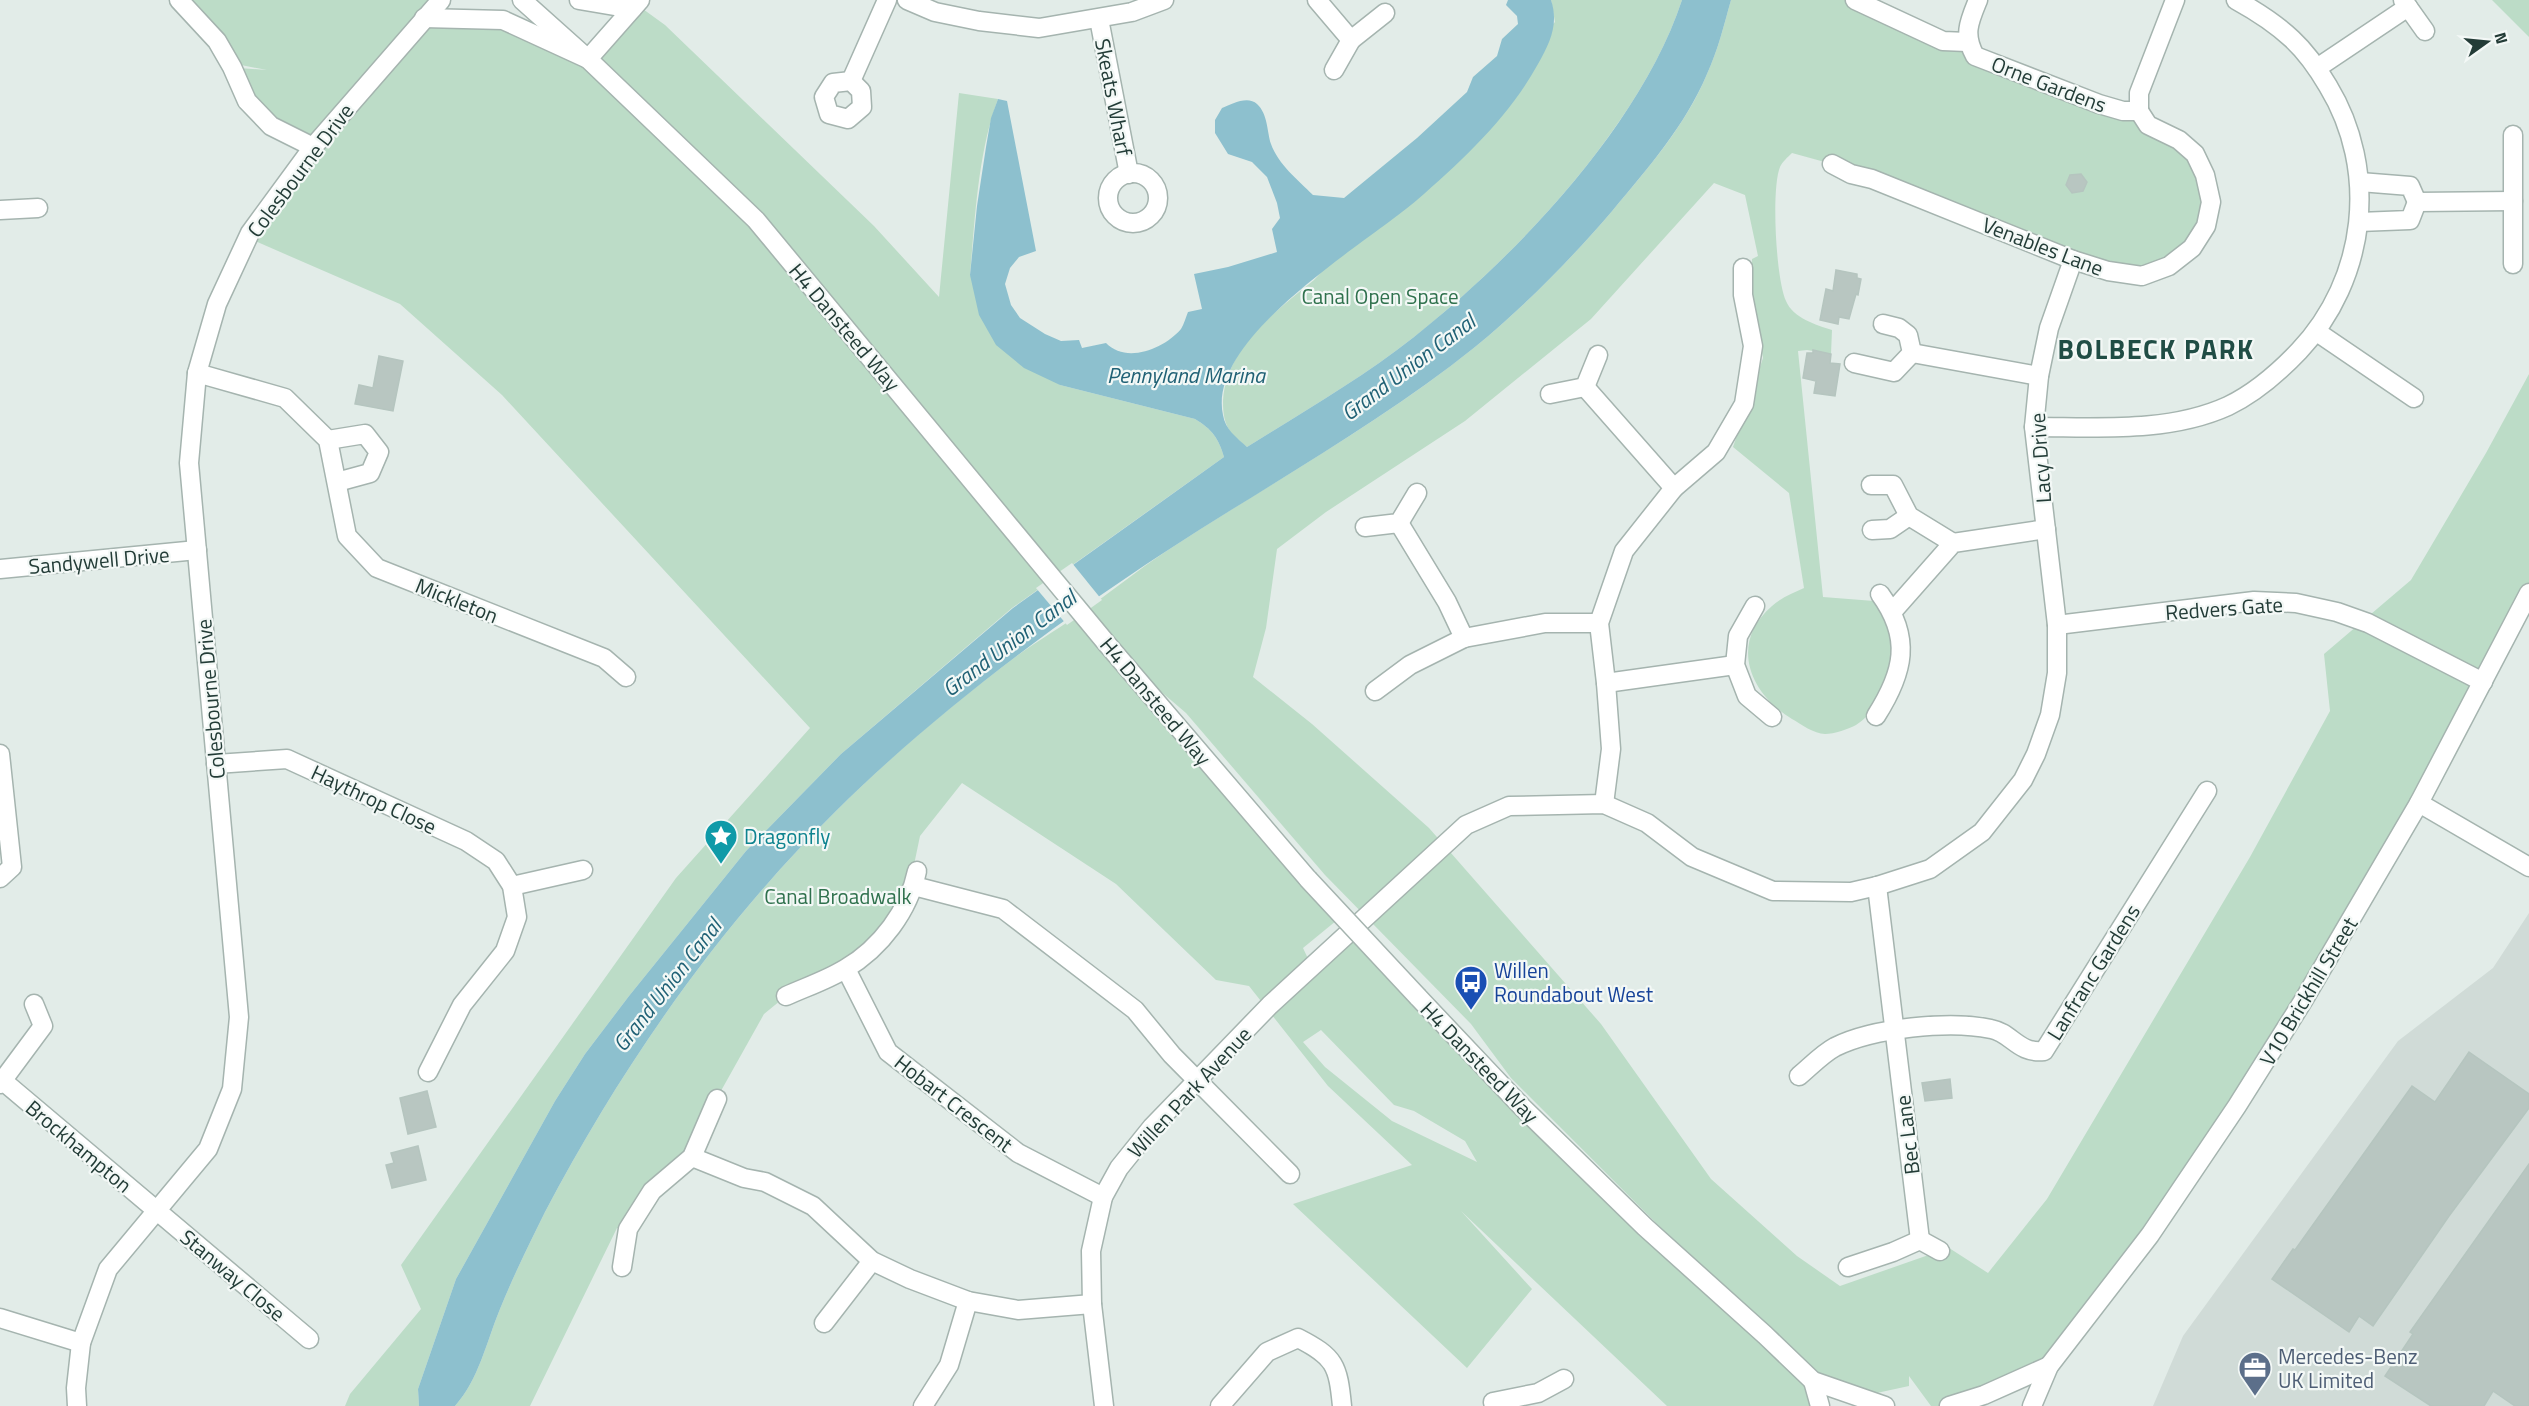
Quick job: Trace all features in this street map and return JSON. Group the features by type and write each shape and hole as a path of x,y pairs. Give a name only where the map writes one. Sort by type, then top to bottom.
{"street":[{"path":"179,0 217,41 247,101 271,126 312,147"},
{"name":"Colesbourne Drive","path":"77,1406 76,1388 81,1342 108,1269 208,1149 232,1089 239,1017 189,463 197,373 217,304 250,233 312,147 441,0"},
{"name":"H4 Dansteed Way","path":"522,0 588,59 756,220 1113,651 1308,879 1523,1108 1637,1219 1765,1335 1812,1381 1885,1406"},
{"path":"579,0 636,4"},
{"path":"851,81 886,0"},
{"path":"907,0 935,12 979,21 1039,28 1132,12 1164,0"},
{"path":"1317,0 1351,40"},
{"name":"Orne Gardens","path":"1855,0 1943,41 1967,42"},
{"name":"Orne Gardens","path":"1978,0 1968,22 1967,42 1975,56 2099,104 2123,111 2139,111"},
{"path":"2139,111 2139,93 2175,0"},
{"path":"2034,427 2169,424 2227,406 2278,373 2317,332 2337,296 2353,256 2359,222 2360,182 2352,143 2339,105 2317,68 2293,40 2262,15 2236,0"},
{"path":"424,18 503,20 588,59 636,4"},
{"path":"2317,68 2406,4 2425,32"},
{"path":"1334,70 1351,40 1385,13"},
{"name":"Skeats Wharf","path":"1099,19 1129,174"},
{"name":"Venables Lane","path":"1832,164 1851,174 1872,179 2073,260 2108,272 2142,276 2169,266 2192,248 2206,226 2211,202 2205,175 2194,154 2179,140 2148,125 2139,111"},
{"path":"2513,135 2513,264"},
{"path":"2359,222 2410,220 2416,202 2410,186 2360,182"},
{"path":"2416,202 2513,201"},
{"path":"0,210 38,207"},
{"name":"Lacy Drive","path":"1604,804 1647,823 1692,858 1773,891 1851,892 1877,886 1930,869 1982,832 2023,780 2036,754 2050,715 2057,673 2056,625 2034,427 2039,376 2049,328 2073,260"},
{"path":"1604,804 1611,749 1599,623 1624,551 1674,488 1716,452 1744,404 1753,346 1743,295 1743,268"},
{"path":"1883,324 1899,328 1908,335 1912,352"},
{"path":"2317,332 2414,398"},
{"path":"1912,352 2039,376"},
{"path":"1854,363 1894,372 1912,352"},
{"path":"1585,387 1598,355"},
{"path":"197,373 285,398 328,440 365,434 379,452 369,473 337,482"},
{"path":"1585,387 1674,488"},
{"path":"1550,394 1585,387"},
{"name":"Mickleton","path":"328,440 347,536 377,568 604,658 626,677"},
{"path":"1871,485 1893,485 1909,516 1953,543 2046,530"},
{"path":"1399,523 1417,494"},
{"path":"1872,530 1890,529 1909,516"},
{"path":"1399,523 1447,602 1464,638"},
{"path":"1365,527 1399,523"},
{"path":"1893,611 1953,543"},
{"name":"Sandywell Drive","path":"0,569 197,550"},
{"name":"V10 Brickhill Street","path":"2032,1406 2049,1366 2150,1235 2237,1106 2303,1001 2419,803 2529,593"},
{"path":"1876,716 1900,670 1900,644 1893,611 1880,594"},
{"name":"Redvers Gate","path":"2056,625 2254,601 2296,603 2337,612 2368,623 2483,682"},
{"path":"1755,606 1738,636 1735,665 1748,696 1772,717"},
{"path":"1375,691 1410,665 1464,638 1545,623 1599,623"},
{"path":"1606,683 1735,665"},
{"path":"0,754 12,867 0,878"},
{"name":"Haythrop Close","path":"216,764 288,759 466,842 496,861 512,886 517,916 506,951 462,1005 428,1072"},
{"name":"Lanfranc Gardens","path":"1894,1030 1962,1025 1994,1029 2032,1053 2044,1051 2207,790"},
{"path":"2419,803 2529,867"},
{"name":"Willen Park Avenue","path":"1104,1406 1092,1304 1091,1251 1103,1197 1119,1168 1145,1135 1270,1005 1466,825 1509,806 1604,804"},
{"path":"512,886 583,870"},
{"path":"786,996 846,969 873,947 902,914 915,878 1003,909 1135,1010 1172,1055 1290,1174"},
{"name":"Bec Lane","path":"1877,886 1920,1240"},
{"name":"Hobart Crescent","path":"846,969 888,1052 1018,1153 1103,1197"},
{"name":"Brockhampton","path":"34,1004 43,1026 1,1082 157,1211"},
{"path":"1799,1076 1834,1048 1866,1035 1894,1030"},
{"path":"622,1267 628,1229 652,1191 692,1157 717,1098"},
{"path":"692,1157 744,1178 765,1182 813,1206 872,1261 910,1279 968,1301 1018,1310 1092,1304"},
{"name":"Stanway Close","path":"157,1211 309,1339"},
{"path":"1848,1267 1920,1240 1940,1251"},
{"path":"824,1323 872,1261"},
{"path":"923,1406 949,1365 968,1301"},
{"path":"0,1318 81,1342"},
{"path":"1220,1406 1267,1352 1298,1338 1315,1347 1334,1364 1339,1377 1342,1406"},
{"name":"V10 Brickhill Street","path":"1949,1406 1984,1395 2049,1366"},
{"path":"1494,1406 1493,1402 1538,1393 1564,1379"},
{"name":"H4 Dansteed Way","path":"1812,1381 1820,1406"}],"shaded area":[{"path":"2529,913 2529,1406 2153,1406 2183,1336 2398,1041 2493,968"}],"green space":[{"path":"183,0 441,0 425,17 503,20 587,58 636,4 665,25 874,226 939,297 959,93 998,99 991,119 982,163 970,275 1060,385 1195,419 1214,435 1224,457 1012,608 841,754 746,851 629,996 585,1054 555,1101 456,1279 418,1389 419,1406 345,1406 350,1394 421,1309 401,1265 676,878 810,728 502,395 400,304 248,238 312,147 271,126 239,68 267,70 241,65"},
{"name":"Canal Open Space","path":"1551,0 1682,0 1663,47 1637,94 1606,140 1532,228 1453,305 1414,337 1353,381 1247,447 1233,435 1228,427 1223,405 1226,382 1243,347 1269,318 1314,280 1555,22"},
{"name":"Canal Broadwalk","path":"1731,0 1855,0 1975,56 2148,125 2195,154 2206,226 2142,276 1832,164 1792,153 1782,163 1777,178 1775,214 1777,255 1786,301 1799,316 1832,330 1831,354 1807,350 1798,351 1823,597 1874,601 1886,618 1895,647 1893,667 1880,697 1868,715 1853,727 1825,734 1803,726 1777,708 1765,696 1755,682 1750,667 1748,651 1751,636 1759,620 1776,603 1804,588 1789,493 1733,447 1763,358 1751,283 1752,259 1758,256 1745,195 1714,183 1591,319 1465,421 1326,512 1277,549 1266,628 1253,677 1312,724 1429,828 1601,1024 1711,1179 1797,1256 1840,1286 1940,1251 1946,1246 1988,1273 2047,1199 2250,857 2330,711 2324,654 2411,580 2486,453 2529,374 2529,593 2303,1001 2049,1366 1949,1406 1931,1406 1909,1376 1909,1386 1872,1394 1820,1375 1660,1227 1511,1078 1471,1024 1325,875 1186,713 1117,654 1342,916 1303,948 1312,967 1355,930 1812,1381 1820,1406 1667,1406 1461,1211 1532,1289 1467,1368 1293,1204 1412,1165 1328,1086 1249,986 1216,980 1116,884 962,783 920,836 915,860 917,871 873,947 786,996 764,1014 717,1098 692,1157 628,1229 617,1228 530,1406 455,1406 476,1372 505,1297 545,1212 606,1104 675,1000 712,950 793,856 836,811 900,751 1014,658 1087,609 1165,552 1400,402 1475,347 1512,315 1547,282 1597,228 1640,178 1677,128 1698,93 1714,56","holes":["1321,1030 1394,1105 1414,1111 1465,1141 1477,1162 1392,1121 1325,1067 1303,1042"]},
{"path":"2492,0 2529,0 2529,37"}],"water":[{"path":"1508,0 1551,0 1554,25 1538,64 1499,120 1451,170 1417,200 1294,295 1263,324 1239,355 1224,385 1223,415 1229,429 1247,447 1374,367 1414,337 1493,268 1571,185 1606,140 1637,94 1663,47 1682,0 1731,0 1711,65 1677,129 1613,210 1547,282 1512,315 1475,347 1401,402 1165,552 1036,641 913,740 836,811 793,856 712,950 675,1000 606,1104 533,1236 505,1297 476,1372 463,1395 455,1406 419,1406 418,1389 456,1279 555,1101 585,1054 629,996 746,851 841,754 1013,608 1224,457 1214,435 1195,419 1060,385 1024,368 996,345 979,315 970,275 986,147 991,118 998,99 1007,101 1036,251 1019,257 1010,268 1005,284 1011,305 1020,318 1061,341 1079,340 1082,348 1106,343 1124,352 1145,351 1165,343 1174,336 1181,329 1188,312 1202,309 1194,274 1228,267 1277,252 1272,229 1280,218 1277,203 1267,177 1252,162 1228,154 1215,133 1215,120 1222,108 1244,100 1253,101 1261,108 1274,151 1289,171 1313,195 1344,198 1417,138 1467,92 1473,77 1497,56 1502,39 1518,24 1517,16 1506,5"}],"pier":[{"path":"1072,563 1102,600 1067,625 1036,588"}],"building":[{"path":"2081,174 2087,182 2083,191 2072,193 2066,185 2070,175"},
{"path":"1836,270 1857,274 1857,278 1861,279 1849,319 1839,317 1838,324 1820,320 1826,289 1833,291"},
{"path":"1813,350 1831,354 1830,363 1840,364 1835,396 1814,393 1816,381 1803,378 1807,353 1813,353"},
{"path":"379,356 403,361 393,411 355,404 359,385 373,388"},
{"path":"2469,1052 2529,1094 2529,1108 2449,1216 2373,1326 2359,1316 2349,1332 2272,1279 2412,1086 2435,1102"},
{"path":"1950,1079 1952,1098 1925,1101 1922,1083"},
{"path":"427,1091 436,1127 408,1134 400,1098"},
{"path":"418,1146 426,1180 392,1188 386,1165 394,1163 391,1153"},
{"path":"2529,1164 2529,1406 2515,1406 2493,1391 2484,1406 2431,1406 2385,1376 2413,1334 2410,1332"}],"place":[{"name":"Dragonfly","path":"721,865"},
{"name":"Willen Roundabout West","path":"1471,1011"},
{"name":"Mercedes-Benz UK Limited","path":"2255,1397"}],"district":[{"name":"BOLBECK PARK","path":"2156,348"}],"water label":[{"name":"Grand Union Canal","path":"1408,367"},
{"name":"Pennyland Marina","path":"1186,375"},
{"name":"Grand Union Canal","path":"1009,643"},
{"name":"Grand Union Canal","path":"667,985"}]}
